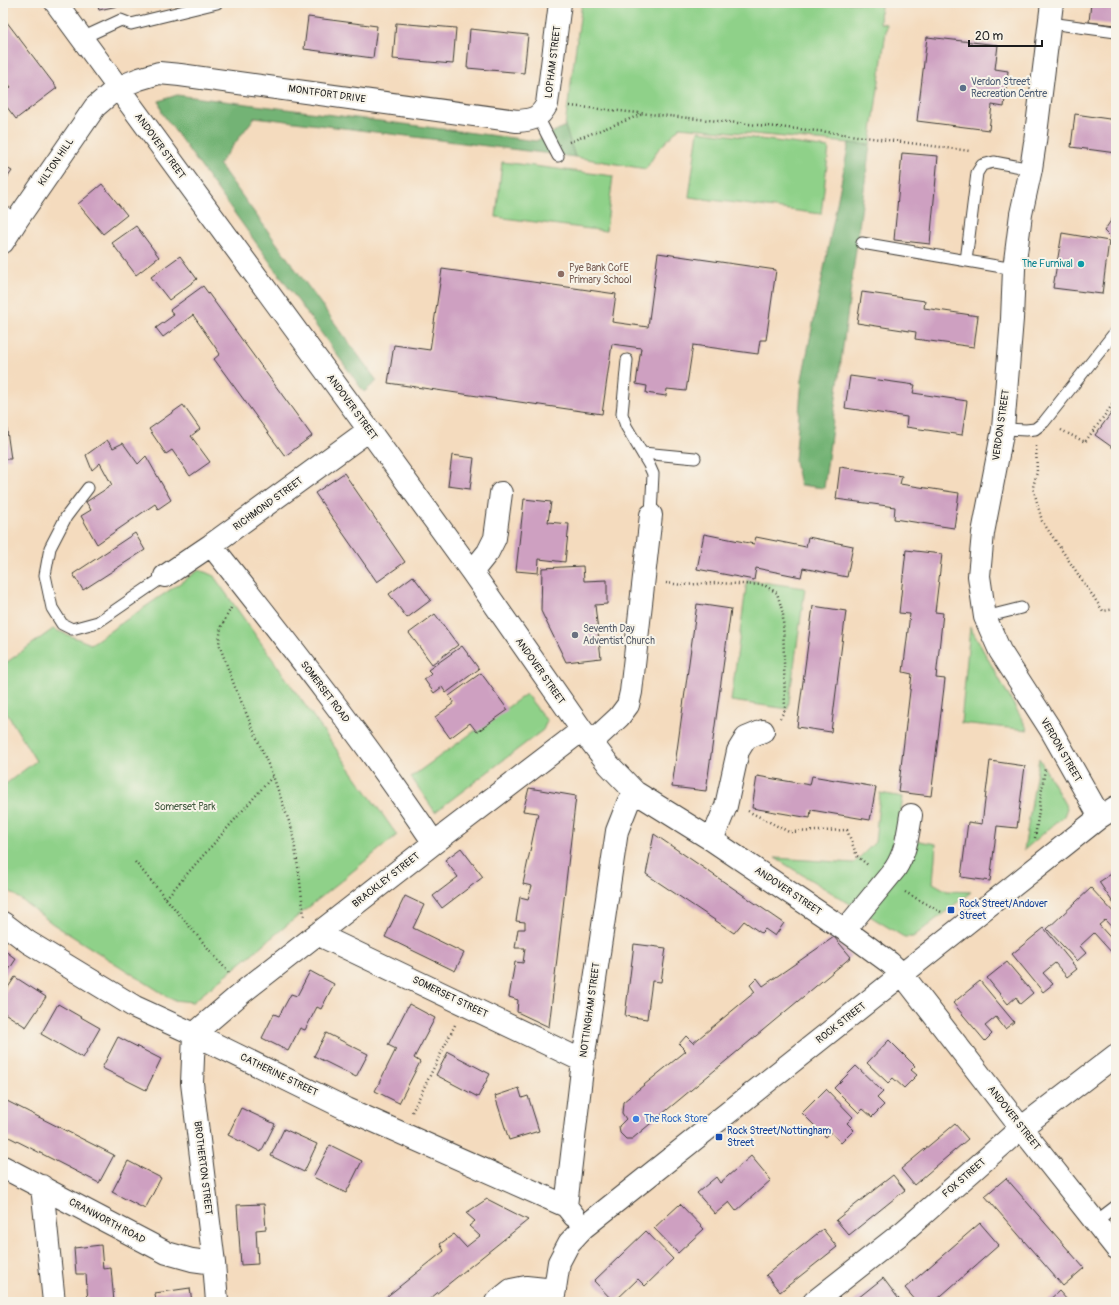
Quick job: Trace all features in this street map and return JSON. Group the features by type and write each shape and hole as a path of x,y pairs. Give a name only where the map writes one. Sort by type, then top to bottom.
{"street":[{"name":"ANDOVER STREET","path":"56,3 369,430 609,765 635,792 712,840 845,930 890,963 902,974 1116,1248"},
{"name":"LOPHAM STREET","path":"542,110 560,3"},
{"name":"VERDON STREET","path":"1051,13 1031,169 1021,214 1014,269 1012,319 1002,429 983,533 979,576 985,617 1000,651 1051,730 1108,812"},
{"name":"MONTFORT DRIVE","path":"117,88 139,79 159,74 180,75 517,121 528,121 542,110"},
{"name":"KILTON HILL","path":"3,242 10,216 95,107 117,88"},
{"name":"RICHMOND STREET","path":"165,576 212,545 369,430"},
{"path":"472,572 488,552 495,538 501,493"},
{"path":"587,736 618,717 628,705 631,692 651,515"},
{"name":"SOMERSET ROAD","path":"212,545 366,746 434,843"},
{"path":"712,840 727,800 738,751 746,738 762,731"},
{"name":"BRACKLEY STREET","path":"194,1034 244,991 298,948 434,843 587,736"},
{"name":"NOTTINGHAM STREET","path":"566,1206 583,1061 617,830 628,803 635,792"},
{"name":"ROCK STREET","path":"576,1235 1030,872 1108,812"},
{"path":"845,930 902,859 907,845 911,815"},
{"name":"CATHERINE STREET","path":"3,923 28,942 135,1007 194,1034 347,1109 566,1206"},
{"name":"SOMERSET STREET","path":"316,934 583,1061"},
{"name":"BROTHERTON STREET","path":"194,1034 192,1083 214,1263 217,1302"},
{"name":"FOX STREET","path":"814,1302 903,1232 1021,1128 1116,1055"},
{"name":"CRANWORTH ROAD","path":"3,1167 42,1186 167,1253 192,1260 214,1263"},
{"path":"42,1186 54,1302"},
{"path":"496,1302 511,1290 526,1287 554,1296 559,1262 576,1235 566,1206"}],"lane":[{"path":"82,38 121,20 132,24 217,3"},
{"path":"1051,13 1116,32"},
{"path":"542,110 556,152"},
{"path":"966,261 977,173 982,165 994,162 1031,169"},
{"path":"862,244 1014,269"},
{"path":"1002,429 1035,429 1044,422 1116,331"},
{"path":"627,360 622,414 626,426 653,474 651,515"},
{"path":"642,454 695,458"},
{"path":"88,488 66,517 50,548 44,575 52,608 62,624 72,629 98,622 165,576"},
{"path":"985,617 1021,608"},
{"path":"1095,1222 1116,1206"}],"path":[{"path":"542,110 644,114 827,132 982,152 982,165"},
{"path":"556,152 644,114"},
{"path":"1044,422 1085,442 1116,400"},
{"path":"1035,429 1037,472 1033,487 1042,521 1104,611 1116,609"},
{"path":"643,580 682,585 716,583 764,585 777,593 783,613 785,710 777,723 762,731"},
{"path":"246,589 228,612 221,627 219,644 273,776 292,830 304,918 298,948"},
{"path":"1030,872 1045,766"},
{"path":"166,898 273,776"},
{"path":"727,800 789,832 847,830 857,856 885,881 964,925"},
{"path":"134,862 244,991"},
{"path":"401,1133 465,1004"}],"green space":[{"path":"582,3 863,3 881,5 880,23 887,24 870,145 680,127 657,151 646,169 575,157 565,126"},
{"path":"177,95 536,141 565,126 575,157 255,117 219,164 377,381 364,392 162,113 159,101"},
{"path":"698,131 829,148 821,214 689,197"},
{"path":"849,143 870,145 824,488 800,485 795,461 802,379"},
{"path":"502,162 613,176 606,231 496,217"},
{"name":"Somerset Park","path":"199,570 213,575 397,835 193,1002 173,1000 53,924 3,886 3,786 36,761 3,707 3,665 53,629 91,644"},
{"path":"747,580 805,588 788,709 731,701"},
{"path":"970,627 1028,730 961,723"},
{"path":"526,694 547,721 543,730 435,812 411,777"},
{"path":"1039,758 1067,808 1064,816 1024,850"},
{"path":"880,793 903,797 897,837 936,844 933,883 947,891 971,892 913,937 904,937 775,858 854,863 875,842"}],"building":[{"path":"97,3 127,3 127,4 99,10"},
{"path":"1091,3 1116,3 1116,25 1089,22"},
{"path":"3,17 57,88 16,119 3,102 3,93 11,87 3,77"},
{"path":"308,17 377,26 373,58 304,49"},
{"path":"396,23 456,28 453,64 393,59"},
{"path":"470,29 528,35 524,73 467,68"},
{"name":"Verdon Street Recreation Centre","path":"927,37 998,45 995,69 1008,71 1004,107 992,105 989,130 917,121"},
{"path":"1075,114 1116,120 1116,153 1071,147"},
{"path":"902,153 938,156 930,244 894,240"},
{"path":"3,166 12,171 3,184"},
{"path":"102,184 127,215 103,234 78,204"},
{"path":"1116,213 1116,243 1104,231"},
{"path":"136,226 159,257 136,275 112,243"},
{"name":"The Furnival","path":"1062,233 1109,241 1102,294 1053,288"},
{"path":"658,253 776,270 766,340 760,340 758,354 693,345 686,391 667,389 666,396 646,393 647,386 636,384 641,348 612,344 602,414 388,383 394,345 430,350 442,269 616,294 612,322 648,327"},
{"path":"180,256 197,279 169,300 151,277"},
{"path":"203,286 312,436 285,456 214,359 220,354 193,315 163,337 156,328 174,315 170,310"},
{"path":"862,292 925,301 924,308 978,316 974,347 915,339 916,332 857,323"},
{"path":"850,376 915,385 913,393 967,401 962,435 906,427 907,417 845,408"},
{"path":"3,403 11,459 3,459"},
{"path":"183,405 200,429 191,436 210,462 190,476 172,450 166,454 149,429"},
{"path":"1116,407 1116,450 1095,435"},
{"path":"107,440 113,448 123,443 138,464 146,456 171,500 158,509 155,504 97,544 81,516 91,510 86,502 112,485 100,463 92,470 86,455"},
{"path":"452,455 474,458 470,489 448,486"},
{"path":"840,467 902,476 900,484 959,493 954,528 894,519 895,507 836,499"},
{"path":"344,473 405,562 377,582 315,493"},
{"path":"524,499 551,502 548,522 569,524 565,562 539,559 538,573 516,571"},
{"path":"135,533 145,550 83,590 73,574"},
{"path":"704,534 754,544 756,537 806,547 808,537 853,546 847,577 803,568 801,577 756,568 754,580 697,569"},
{"path":"906,550 942,554 935,612 943,613 936,678 945,679 931,796 898,792 912,674 903,672 910,614 899,613"},
{"name":"Seventh Day Adventist Church","path":"583,566 584,581 607,580 607,604 595,605 601,658 566,662 541,611 542,568"},
{"path":"413,576 431,600 407,618 389,594"},
{"path":"697,604 731,609 706,791 672,787"},
{"path":"813,606 846,611 831,732 797,727"},
{"path":"435,614 458,645 432,664 409,633"},
{"path":"462,646 479,669 446,693 442,687 434,693 424,679 432,674 428,670"},
{"path":"481,673 508,710 477,732 470,723 450,738 435,717 454,703 449,696"},
{"path":"990,761 1025,766 1017,828 997,826 990,881 961,877 968,822 982,824"},
{"path":"757,776 810,785 812,776 876,787 870,820 811,810 810,818 752,808"},
{"path":"529,788 576,796 549,1027 517,1012 518,1000 509,997 515,962 523,963 525,948 515,948 518,929 525,929 525,922 516,921 520,897 528,899 532,886 523,884 538,813 523,811"},
{"path":"654,834 784,923 775,936 765,929 761,933 744,921 734,933 646,874"},
{"path":"461,848 483,877 442,908 433,896 458,877 445,860"},
{"path":"1116,871 1116,907 1099,882"},
{"path":"1091,888 1116,915 1116,932 1105,920 1099,925 1116,944 1116,953 1114,955 1094,933 1080,946 1086,953 1077,961 1047,929"},
{"path":"405,896 424,905 413,928 464,953 455,971 385,937"},
{"path":"1044,928 1077,969 1067,977 1055,963 1043,973 1053,984 1043,992 1012,954"},
{"path":"834,937 851,957 632,1139 626,1139 620,1133 619,1126 626,1119 622,1113 623,1102 686,1051 679,1044 686,1036 693,1043 755,992 750,985 757,978 763,986"},
{"path":"634,944 666,948 661,982 652,981 647,1019 625,1016"},
{"path":"4,950 16,959 3,979 3,953"},
{"path":"1007,962 1033,993 1020,1004 1016,997 1008,1004 987,978"},
{"path":"310,971 334,984 321,1009 317,1007 305,1030 300,1028 288,1051 262,1038 274,1014 279,1016 291,994 297,996"},
{"path":"15,977 46,997 26,1027 3,1012 3,995"},
{"path":"980,981 1014,1022 1005,1029 996,1017 985,1026 992,1034 985,1041 953,1003"},
{"path":"58,1004 100,1028 83,1058 41,1034"},
{"path":"409,1004 435,1018 414,1058 420,1062 399,1103 375,1091 396,1049 388,1045"},
{"path":"326,1033 368,1054 356,1077 314,1056"},
{"path":"118,1037 161,1059 146,1090 102,1068"},
{"path":"889,1040 915,1066 911,1070 917,1075 904,1088 893,1078 888,1083 867,1063"},
{"path":"448,1052 490,1074 478,1097 436,1075"},
{"path":"856,1066 883,1092 877,1098 884,1105 872,1117 863,1109 859,1113 834,1088"},
{"path":"519,1088 522,1098 528,1096 539,1131 509,1140 495,1096"},
{"path":"826,1089 853,1117 847,1123 854,1130 841,1143 831,1132 826,1137 802,1113"},
{"path":"3,1099 114,1155 99,1183 3,1134"},
{"path":"241,1108 275,1124 261,1152 228,1135"},
{"path":"955,1124 968,1139 914,1185 901,1169"},
{"path":"284,1129 317,1144 304,1172 271,1156"},
{"path":"330,1145 362,1161 346,1193 313,1177"},
{"path":"751,1156 771,1180 736,1211 729,1202 715,1214 697,1193 716,1177 720,1183"},
{"path":"128,1161 161,1178 145,1209 112,1192"},
{"path":"893,1175 905,1190 849,1235 836,1220"},
{"path":"1006,1178 1084,1268 1063,1286 985,1196"},
{"path":"487,1199 528,1220 426,1302 380,1302 444,1251 440,1244 454,1234 466,1247 480,1236 469,1226 475,1221 466,1213"},
{"path":"264,1204 266,1229 256,1230 258,1264 241,1265 237,1205"},
{"path":"680,1204 704,1229 678,1253 654,1228"},
{"path":"980,1223 999,1245 934,1302 917,1302 905,1288"},
{"path":"823,1229 837,1247 780,1292 766,1275"},
{"path":"646,1231 673,1259 645,1286 638,1279 614,1302 594,1281"},
{"path":"101,1245 103,1269 111,1268 114,1302 88,1302 86,1274 76,1274 74,1248"},
{"path":"883,1278 901,1302 853,1302"},
{"path":"190,1288 192,1302 156,1302 155,1293"},
{"path":"1059,1291 1069,1302 1047,1302"}],"place":[{"name":"Verdon Street Recreation Centre","path":"963,88"},
{"name":"The Furnival","path":"1081,264"},
{"name":"Pye Bank CofE Primary School","path":"561,274"},
{"name":"Seventh Day Adventist Church","path":"575,635"},
{"name":"Rock Street/Andover Street","path":"951,910"},
{"name":"The Rock Store","path":"636,1119"},
{"name":"Rock Street/Nottingham Street","path":"719,1137"}]}
